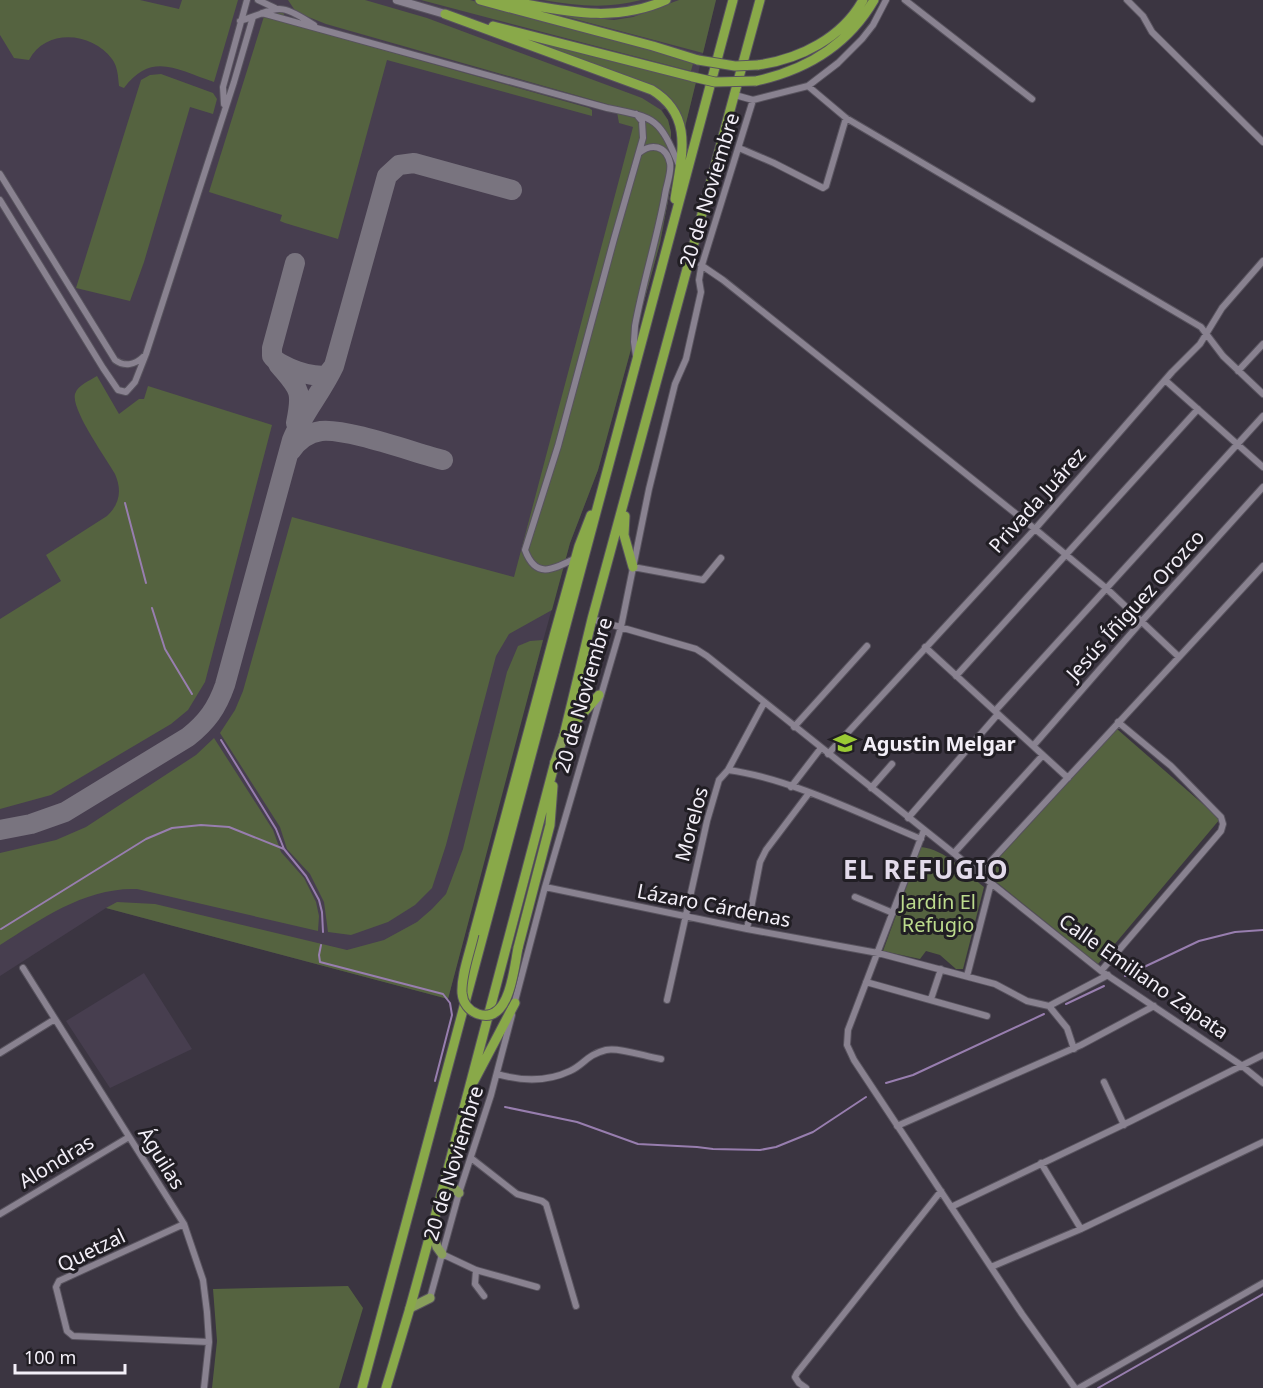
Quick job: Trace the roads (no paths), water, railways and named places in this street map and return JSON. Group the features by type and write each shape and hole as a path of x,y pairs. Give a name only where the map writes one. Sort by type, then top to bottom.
{"highway":[{"path":"480,0 698,60 735,66 758,65 792,57 822,42 850,18 863,0"},
{"path":"502,0 582,13 615,15 637,11 666,0"},
{"path":"362,1388 733,0"},
{"path":"564,735 592,619 760,0"},
{"path":"445,14 715,82 756,81 793,70 823,55 850,32 874,0"},
{"path":"445,14 652,90 672,105 681,129 680,166 668,244"},
{"path":"555,762 550,825 518,948 508,997 504,1005 492,1014 478,1014 466,1006 462,995 474,934 576,558 608,474"},
{"path":"626,496 624,535 633,567"},
{"path":"564,735 599,695"},
{"path":"386,1388 446,1180 466,1096 555,762"},
{"path":"466,1096 515,1003"}],"main road":[{"path":"555,762 564,735"},
{"path":"446,1180 459,1193"},
{"path":"432,1231 442,1254"},
{"path":"410,1308 430,1298"}],"street":[{"path":"225,107 223,87 247,0"},
{"path":"258,0 290,12 319,29"},
{"path":"397,0 445,14"},
{"path":"735,95 753,100 808,86 838,63 862,39 873,25 886,0"},
{"path":"905,0 1032,99"},
{"path":"1127,0 1143,16 1152,32 1263,142"},
{"path":"240,21 276,8"},
{"path":"262,13 636,114 657,123 680,166"},
{"path":"0,200 118,390 126,392 135,382 146,354 253,17"},
{"path":"808,86 846,118 1201,327 1222,356 1263,393"},
{"name":"20 de Noviembre","path":"430,1298 459,1193 497,1074 545,887 599,695 621,627 649,489 675,384 686,359 701,292 699,280 701,265 753,100"},
{"path":"576,558 553,569 540,569 529,562 525,550 558,446 643,138 642,121 636,114"},
{"path":"739,148 823,188 826,186 846,118"},
{"path":"637,361 634,342 635,326 661,217 670,167 667,156 660,148 646,147 638,154"},
{"path":"0,174 115,360 128,365 141,360 146,354"},
{"name":"Privada Juárez","path":"828,754 1035,529 1207,334 1222,308 1263,261"},
{"path":"701,265 732,287 1035,529 1106,588 1179,657"},
{"path":"1238,371 1263,344"},
{"path":"1165,380 1263,467"},
{"path":"956,676 1198,409"},
{"path":"909,818 996,712 1263,416"},
{"name":"Jesús Íñiguez Orozco","path":"1033,746 1263,487"},
{"path":"633,567 703,580 721,558"},
{"path":"979,874 1263,566"},
{"name":"Calle Emiliano Zapata","path":"592,619 696,649 1101,971 1241,1065 1263,1083"},
{"path":"794,727 867,646"},
{"path":"925,647 1068,778"},
{"name":"Morelos","path":"667,1000 707,820 719,780 728,770 764,703"},
{"path":"1101,971 1221,831 1223,824 1221,817 1171,766 1118,722"},
{"path":"791,787 821,748"},
{"path":"954,854 1043,755"},
{"path":"871,788 892,764"},
{"path":"728,770 749,773 808,793 921,839"},
{"path":"747,929 760,862 766,850 808,793"},
{"path":"924,830 848,1030 847,1045 854,1060 940,1191 1077,1388 1263,1283"},
{"path":"967,976 991,884"},
{"name":"Lázaro Cárdenas","path":"545,887 685,917 878,953 995,984 1027,1001 1049,1006"},
{"path":"855,897 893,913"},
{"name":"Águilas","path":"23,968 184,1224 203,1280 209,1342 204,1388"},
{"path":"931,999 941,969"},
{"path":"1074,1049 1067,1028 1049,1006 1108,975"},
{"path":"866,982 987,1016"},
{"path":"897,1126 1074,1049 1154,1006"},
{"path":"0,1053 55,1019"},
{"path":"497,1074 516,1079 546,1079 572,1071 590,1055 609,1049 661,1059"},
{"path":"951,1207 1124,1125 1263,1055"},
{"path":"1104,1082 1124,1125"},
{"name":"Alondras","path":"0,1214 129,1137"},
{"path":"991,1267 1081,1229 1263,1142"},
{"path":"471,1158 517,1194 546,1204 576,1306"},
{"path":"1041,1163 1081,1229"},
{"path":"806,1388 795,1377 797,1372 940,1191"},
{"name":"Quetzal","path":"184,1224 60,1281 56,1287 67,1331 73,1336 209,1342"},
{"path":"442,1254 476,1270 537,1287"},
{"path":"476,1270 475,1284 484,1296"}],"waterway":[{"path":"125,503 146,583"},
{"path":"152,608 165,649 192,694"},
{"path":"221,740 276,829 284,849 306,876 319,900 323,932"},
{"path":"1,929 146,839 172,828 201,825 229,827 284,849"},
{"path":"1125,976 1199,941 1235,932 1263,930"},
{"path":"321,945 320,962 443,994 450,1003 452,1015 435,1081"},
{"path":"1066,1004 1104,986"},
{"path":"886,1083 913,1075 1044,1014"},
{"path":"505,1107 577,1122 638,1144 760,1150 776,1147 813,1132 866,1097"},
{"path":"1098,1388 1263,1294"}],"place":[{"name":"Agustin Melgar","path":"845,743"}],"district":[{"name":"EL REFUGIO","path":"926,869"}],"park label":[{"name":"Jardín El Refugio","path":"938,912"}]}
